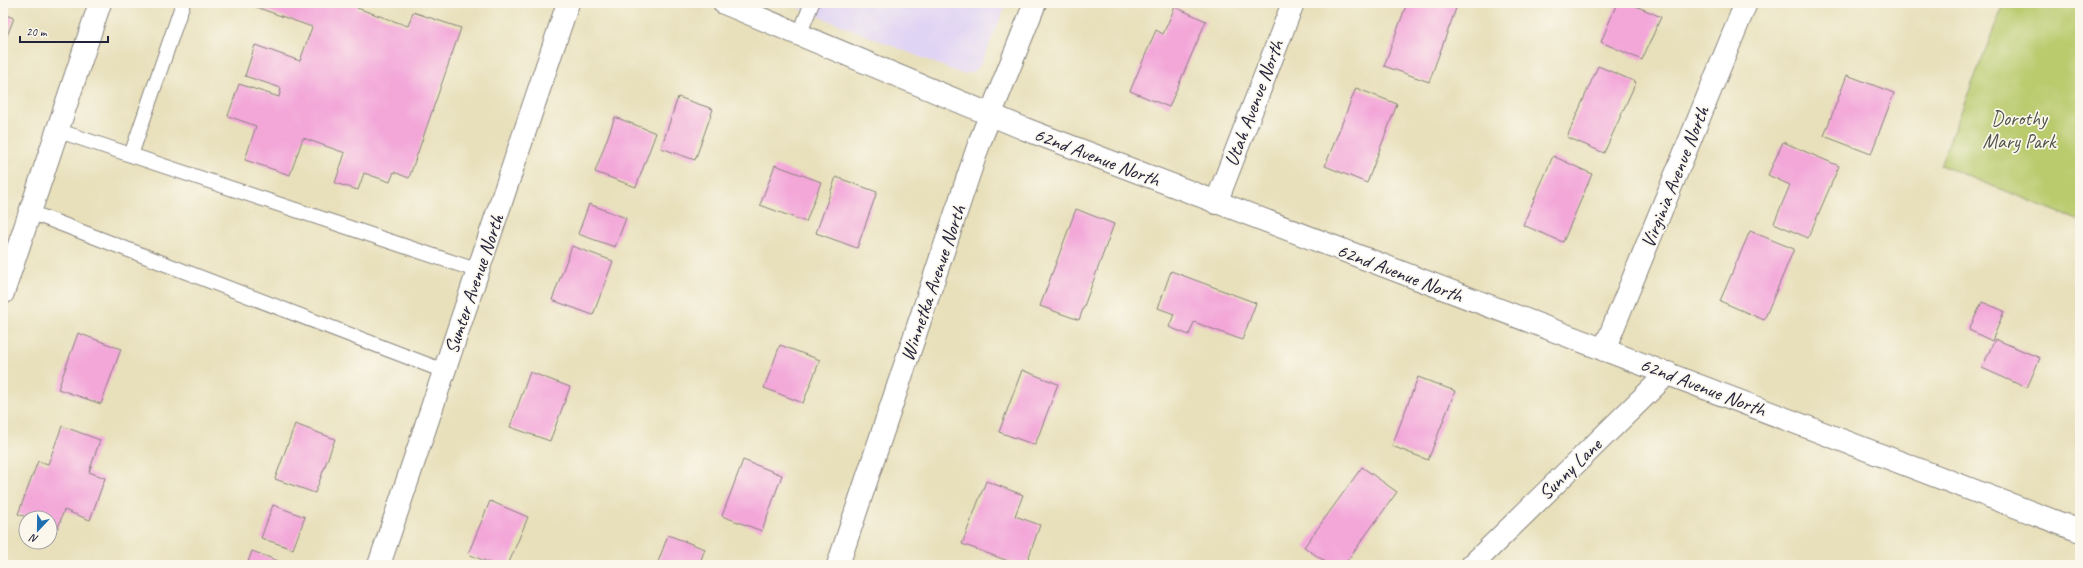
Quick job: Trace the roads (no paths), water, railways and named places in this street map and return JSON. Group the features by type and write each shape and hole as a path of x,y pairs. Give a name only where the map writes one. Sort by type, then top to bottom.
{"street":[{"path":"3,293 56,130 100,3"},
{"name":"Sumter Avenue North","path":"379,565 568,3"},
{"name":"62nd Avenue North","path":"724,3 990,115 1216,203 1668,373 2080,531"},
{"name":"Winnetka Avenue North","path":"838,565 990,115 1035,3"},
{"name":"Utah Avenue North","path":"1216,203 1293,3"},
{"name":"Virginia Avenue North","path":"1604,350 1746,3"},
{"name":"Sunny Lane","path":"1472,565 1668,373"}],"lane":[{"path":"131,155 183,3"},
{"path":"799,35 812,3"},
{"path":"56,130 479,271"},
{"path":"30,212 444,371"}],"park label":[{"name":"Dorothy Mary Park","path":"2019,130"}]}
